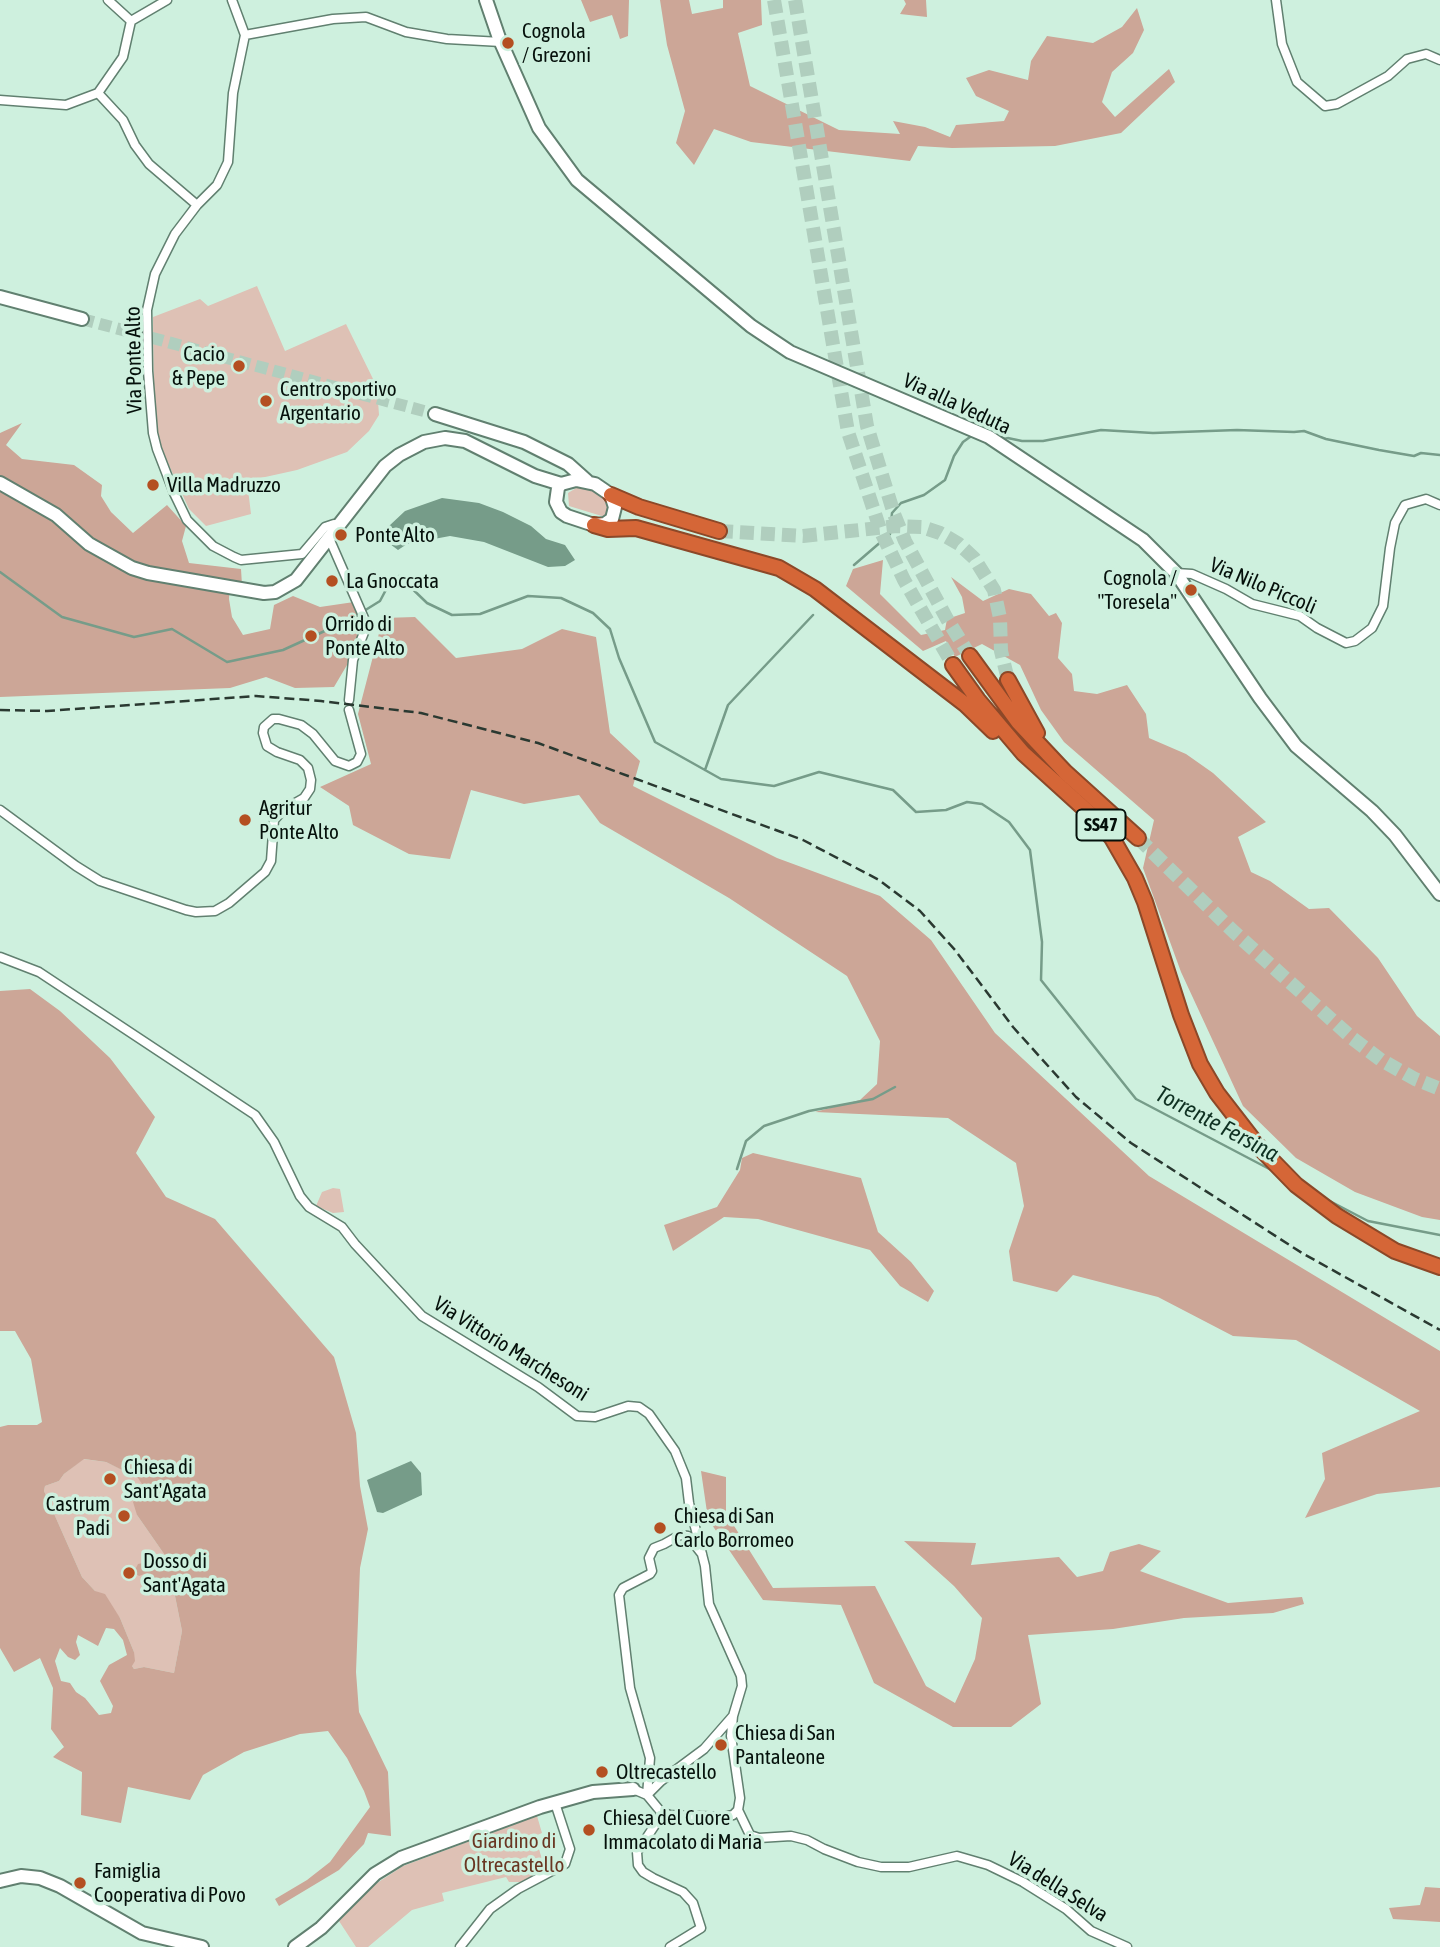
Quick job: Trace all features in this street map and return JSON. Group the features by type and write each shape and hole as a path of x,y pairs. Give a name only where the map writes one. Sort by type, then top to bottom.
{"highway":[{"path":"611,495 639,507 719,531"},
{"path":"594,525 608,529 636,528 779,568 824,595 965,704 1007,744 1023,753"},
{"name":"SS47","path":"970,656 1018,722 1065,772 1138,838"},
{"name":"SS47","path":"953,665 978,700 1023,753 1098,821 1112,838 1135,878 1145,902 1181,1015 1200,1064 1217,1093 1258,1146 1319,1204 1395,1251 1440,1267"},
{"path":"1008,680 1037,729 1037,741"}],"street":[{"path":"108,0 131,22"},
{"path":"0,100 66,105 98,93 123,57 131,22 167,0"},
{"path":"232,0 245,35 333,19 366,17 406,32 447,39 501,42"},
{"name":"Via alla Veduta","path":"486,0 501,42 539,128 577,180 751,326 790,352 1003,445 1143,540 1176,573 1260,698 1296,746 1372,811 1395,835 1440,894"},
{"path":"1276,0 1282,44 1297,82 1325,106 1337,104 1388,76 1407,59 1426,54 1440,60"},
{"name":"Via Ponte Alto","path":"245,35 233,93 228,162 217,185 181,223 161,260 147,310 151,418 157,449 187,520 213,546 236,558 302,554 325,527 334,524 337,527"},
{"path":"98,93 122,120 149,164 197,205"},
{"path":"0,297 82,319"},
{"path":"435,414 503,435 568,464 587,481 611,495 615,507 612,519 606,524 594,525 567,516 561,512 535,476"},
{"path":"0,483 56,515 89,544 124,565 148,573 252,592 275,592 296,580 386,466 399,455 424,442 445,438 465,441 535,476 563,484 587,481"},
{"path":"541,450 562,474 563,484 556,495 556,502"},
{"name":"Via Nilo Piccoli","path":"1176,573 1192,574 1252,604 1300,616 1346,642 1355,641 1372,628 1383,606 1395,523 1405,505 1426,499 1440,505"},
{"path":"0,810 100,881 196,912 215,911 229,903 265,872 271,861 274,820 283,810 304,798 310,789 308,768 300,760 271,749 264,740 264,727 273,719 301,725 313,734 335,761 349,766 357,762 361,754 349,705 349,689 353,660 366,629 366,619 329,538"},
{"name":"Via Vittorio Marchesoni","path":"0,957 39,972 255,1115 274,1142 300,1196 309,1207 342,1227 422,1316 538,1387 577,1416 596,1417 628,1406 639,1407 649,1414 676,1451 704,1556 709,1604 741,1676 742,1686 733,1716 731,1736 740,1798 738,1810"},
{"path":"647,1795 650,1758 630,1688 620,1595 623,1588 650,1574 652,1571 649,1558 654,1548 680,1535 688,1536 704,1556"},
{"name":"Via Vittorio Marchesoni","path":"647,1795 661,1781 704,1749 733,1716"},
{"path":"295,1947 321,1928 384,1867 419,1851 555,1803 593,1792 633,1789 647,1795 661,1812 723,1817 733,1815 738,1810"},
{"path":"460,1947 491,1909 518,1889 565,1864 570,1849 555,1803"},
{"name":"Via della Selva","path":"738,1810 750,1835 759,1838 791,1836 881,1867 909,1867 957,1856 988,1865 1034,1888 1066,1909 1091,1931 1127,1947"},
{"path":"661,1812 637,1852 638,1865 643,1872 684,1894 693,1903 701,1928 670,1947"},
{"path":"0,1881 32,1873 150,1937 202,1947"}],"green space":[{"name":"Centro sportivo Argentario","path":"257,286 285,351 346,324 377,387 379,415 369,431 347,452 297,470 247,481 251,514 206,526 189,509 162,450 154,420 153,317 200,299 208,306"},
{"path":"578,487 595,489 611,503 610,514 605,517 569,506 568,493"},
{"path":"333,1188 340,1189 344,1212 333,1213 316,1206 322,1192"},
{"path":"83,1459 106,1462 139,1478 146,1490 137,1515 171,1564 147,1573 172,1581 182,1631 174,1673 144,1667 134,1669 134,1652 120,1618 82,1577 44,1491 45,1486 59,1481"},
{"name":"Giardino di Oltrecastello","path":"537,1816 542,1833 535,1836 545,1869 521,1882 509,1882 506,1877 442,1893 444,1901 412,1910 368,1947 356,1947 339,1921 374,1885 403,1866"}],"shaded area":[{"path":"581,0 629,0 628,36 620,39 612,15 590,22"},
{"path":"660,0 689,0 692,14 723,8 723,0 761,0 762,25 738,33 750,86 839,130 900,134 893,121 925,127 950,137 956,125 1004,121 1009,111 976,96 966,78 989,70 1028,80 1031,61 1047,36 1093,43 1122,27 1137,8 1144,30 1133,53 1112,72 1102,102 1115,117 1169,69 1175,82 1121,133 1055,146 918,146 910,161 751,142 714,129 694,165 676,143 685,111 667,45"},
{"path":"904,0 926,0 927,17 900,14 906,4"},
{"path":"22,423 6,445 22,459 74,465 102,485 101,496 111,512 133,533 167,505 186,526 182,541 189,563 241,569 242,585 230,579 229,599 232,617 243,635 270,629 274,605 293,596 320,607 354,602 364,625 354,642 347,665 334,687 295,688 266,677 230,688 0,697 0,433"},
{"path":"442,498 479,503 503,512 531,526 546,539 565,545 575,560 565,566 548,567 484,542 450,536 407,544 398,550 386,541 389,526 405,511"},
{"path":"883,560 880,594 921,635 945,630 947,619 965,613 962,597 951,577 983,601 1009,589 1031,594 1049,616 1056,613 1062,623 1058,658 1072,674 1074,691 1097,694 1127,685 1146,714 1149,738 1186,754 1213,773 1266,822 1238,837 1251,872 1270,881 1309,909 1329,908 1378,958 1417,1016 1440,1036 1440,1220 1422,1217 1355,1192 1296,1158 1243,1106 1181,972 1143,868 1154,820 1064,742 1041,710 1020,665 982,644 955,657 946,641 923,651 846,586 853,569"},
{"path":"415,617 456,658 522,649 562,629 596,637 610,733 640,761 633,786 777,858 880,896 931,940 995,1033 1149,1176 1440,1351 1440,1487 1377,1494 1305,1518 1325,1479 1322,1453 1420,1411 1296,1340 1233,1336 1158,1297 1073,1275 1057,1292 1013,1281 1009,1251 1024,1206 1016,1163 948,1118 815,1112 860,1100 877,1084 880,1041 847,976 729,898 600,823 579,795 524,804 471,790 450,859 409,854 353,825 349,806 320,787 371,764 358,714 383,618"},
{"path":"30,989 60,1011 110,1058 155,1117 136,1153 166,1197 215,1219 334,1357 356,1433 360,1486 368,1529 360,1568 356,1672 359,1712 388,1772 391,1836 368,1833 364,1844 339,1870 279,1906 275,1899 330,1862 370,1807 347,1758 328,1731 300,1734 244,1752 203,1775 190,1800 128,1787 121,1823 81,1815 82,1772 53,1757 64,1747 51,1729 53,1688 40,1658 14,1672 0,1648 0,1427 37,1425 42,1422 31,1359 15,1331 0,1331 0,991","holes":["84,1459 106,1462 138,1478 146,1490 133,1502 137,1515 171,1564 163,1569 138,1564 134,1572 139,1576 147,1573 163,1584 172,1581 182,1631 174,1673 144,1667 134,1669 134,1652 120,1618 105,1594 95,1591 82,1577 44,1491 45,1486 59,1481","106,1628 114,1629 123,1640 127,1655 109,1665 100,1681 113,1706 111,1713 99,1715 70,1683 61,1681 55,1661 60,1648 75,1660 80,1655 76,1642 78,1635 98,1646"]},
{"path":"753,1153 861,1178 878,1232 911,1262 934,1291 928,1302 900,1286 870,1250 758,1219 724,1217 673,1251 664,1225 717,1207 740,1170 742,1158"},
{"path":"411,1461 421,1473 422,1495 383,1513 377,1512 367,1480"},
{"path":"701,1471 726,1477 726,1513 773,1588 875,1586 926,1686 955,1703 975,1659 982,1618 954,1586 904,1541 976,1543 971,1565 1059,1557 1077,1577 1103,1571 1110,1552 1139,1544 1161,1551 1140,1571 1228,1603 1302,1597 1304,1604 1273,1613 1184,1618 1113,1629 1028,1635 1041,1704 1011,1727 953,1727 874,1683 841,1605 763,1600 708,1519"},
{"path":"1425,1887 1440,1888 1440,1922 1393,1919 1389,1908 1420,1905"}],"waterway":[{"path":"1003,437 1043,441 1101,430 1153,433 1304,431 1326,439 1379,450 1414,456 1421,453 1440,455"},
{"path":"854,565 890,534 892,513 901,503 924,495 945,480 954,456 963,442 970,437"},
{"name":"Torrente Fersina","path":"0,572 62,617 134,637 172,629 227,662 283,650 351,619 380,601 389,584 399,576 427,603 452,615 480,614 528,596 561,598 593,613 610,629 619,658 655,742 721,779 774,786 819,772 893,790 916,812 946,810 967,802 982,804 1009,822 1030,850 1042,942 1041,980 1136,1099 1275,1172"},
{"path":"705,770 728,705 813,615"},
{"path":"737,1169 746,1141 764,1126 809,1111 873,1099 895,1087"},
{"name":"Torrente Fersina","path":"1324,1198 1368,1221 1440,1235"}],"tunnel":[{"path":"774,0 848,432 881,532 904,580 953,665"},
{"path":"795,0 867,426 905,541 970,656"},
{"path":"82,319 435,414"},
{"path":"719,531 803,536 897,526 922,527 940,533 959,544 974,558 994,590 1000,618 1001,651 1008,680"},
{"path":"1138,838 1234,932 1352,1038 1381,1060 1440,1089"}],"railway":[{"path":"0,710 47,711 256,696 421,713 538,743 803,840 879,880 920,911 955,950 1013,1027 1076,1097 1131,1143 1302,1253 1440,1330"}],"place":[{"name":"Cognola / Grezoni","path":"508,43"},
{"name":"Cacio & Pepe","path":"239,366"},
{"name":"Centro sportivo Argentario","path":"266,401"},
{"name":"Villa Madruzzo","path":"153,485"},
{"name":"Ponte Alto","path":"341,535"},
{"name":"La Gnoccata","path":"332,581"},
{"name":"Cognola / \"Toresela\"","path":"1191,590"},
{"name":"Orrido di Ponte Alto","path":"311,636"},
{"name":"Agritur Ponte Alto","path":"245,820"},
{"name":"Chiesa di Sant'Agata","path":"110,1479"},
{"name":"Castrum Padi","path":"124,1516"},
{"name":"Chiesa di San Carlo Borromeo","path":"660,1528"},
{"name":"Dosso di Sant'Agata","path":"129,1573"},
{"name":"Chiesa di San Pantaleone","path":"721,1745"},
{"name":"Oltrecastello","path":"602,1772"},
{"name":"Chiesa del Cuore Immacolato di Maria","path":"589,1830"},
{"name":"Famiglia Cooperativa di Povo","path":"80,1883"}]}
